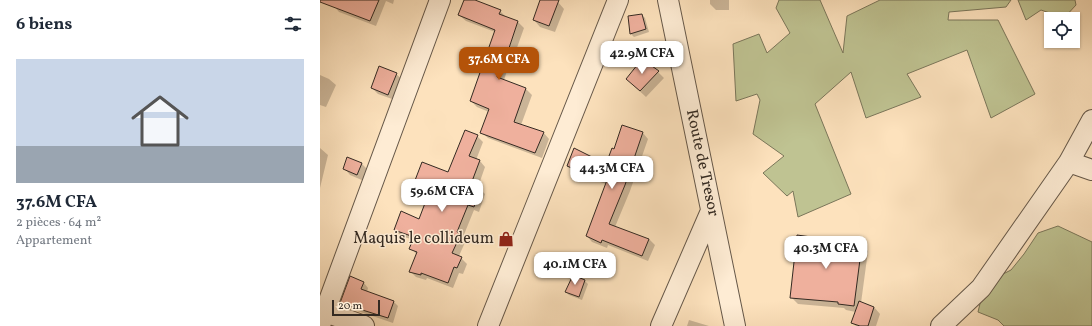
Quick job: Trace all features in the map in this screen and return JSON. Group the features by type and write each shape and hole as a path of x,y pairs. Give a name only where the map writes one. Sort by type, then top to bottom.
{"street":[{"path":"364,326 322,316 440,0"},
{"path":"488,326 618,0"},
{"name":"Route de Tresor","path":"668,0 735,326"},
{"path":"672,0 739,326"},
{"path":"941,326 981,288 1069,162 1092,120"},
{"path":"1069,162 1092,170"},
{"path":"660,326 712,211"}],"green space":[{"path":"779,0 820,0 843,53 847,16 880,0 1011,0 1006,7 949,12 948,20 998,20 1035,94 991,118 967,50 907,74 921,97 866,118 851,72 815,104 851,194 798,217 793,191 787,196 763,173 784,156 753,134 760,100 757,94 736,101 733,44 759,34 767,53 790,33 776,8"},
{"path":"1018,0 1075,0 1076,5 1070,12 1047,12 1041,10 1026,20"},
{"path":"1058,226 1092,242 1092,326 1004,326 998,320 978,312 985,283 1011,270 1038,233"}],"building":[{"path":"320,0 379,0 370,21 320,2"},
{"path":"464,0 475,0 501,10 499,14 518,21 497,77 526,88 514,122 544,132 535,153 480,133 489,109 470,101 495,30 458,15"},
{"path":"540,0 559,0 549,26 533,20"},
{"path":"642,14 646,29 630,34 628,16"},
{"path":"642,59 659,71 640,91 626,79"},
{"path":"379,66 397,73 388,95 371,88"},
{"path":"622,125 643,132 625,185 609,224 649,239 642,256 602,240 601,243 586,236 607,180 590,176 567,166 574,148 606,164 612,148 614,149"},
{"path":"465,130 478,135 469,156 480,160 471,184 480,187 474,207 468,205 457,232 461,234 452,253 462,257 457,268 454,267 448,283 421,273 421,275 409,272 417,252 409,249 414,237 394,230 401,211 419,219 430,190 414,183 422,162 448,172"},
{"path":"347,157 362,163 357,175 343,169"},
{"path":"797,235 862,244 854,306 838,304 838,302 790,298"},
{"path":"573,275 585,280 579,297 565,292"},
{"path":"350,276 364,282 361,289 394,301 388,318 340,303"},
{"path":"859,301 874,307 868,326 860,326 851,323"}],"place":[{"name":"Maquis le collideum","path":"506,239"}]}
